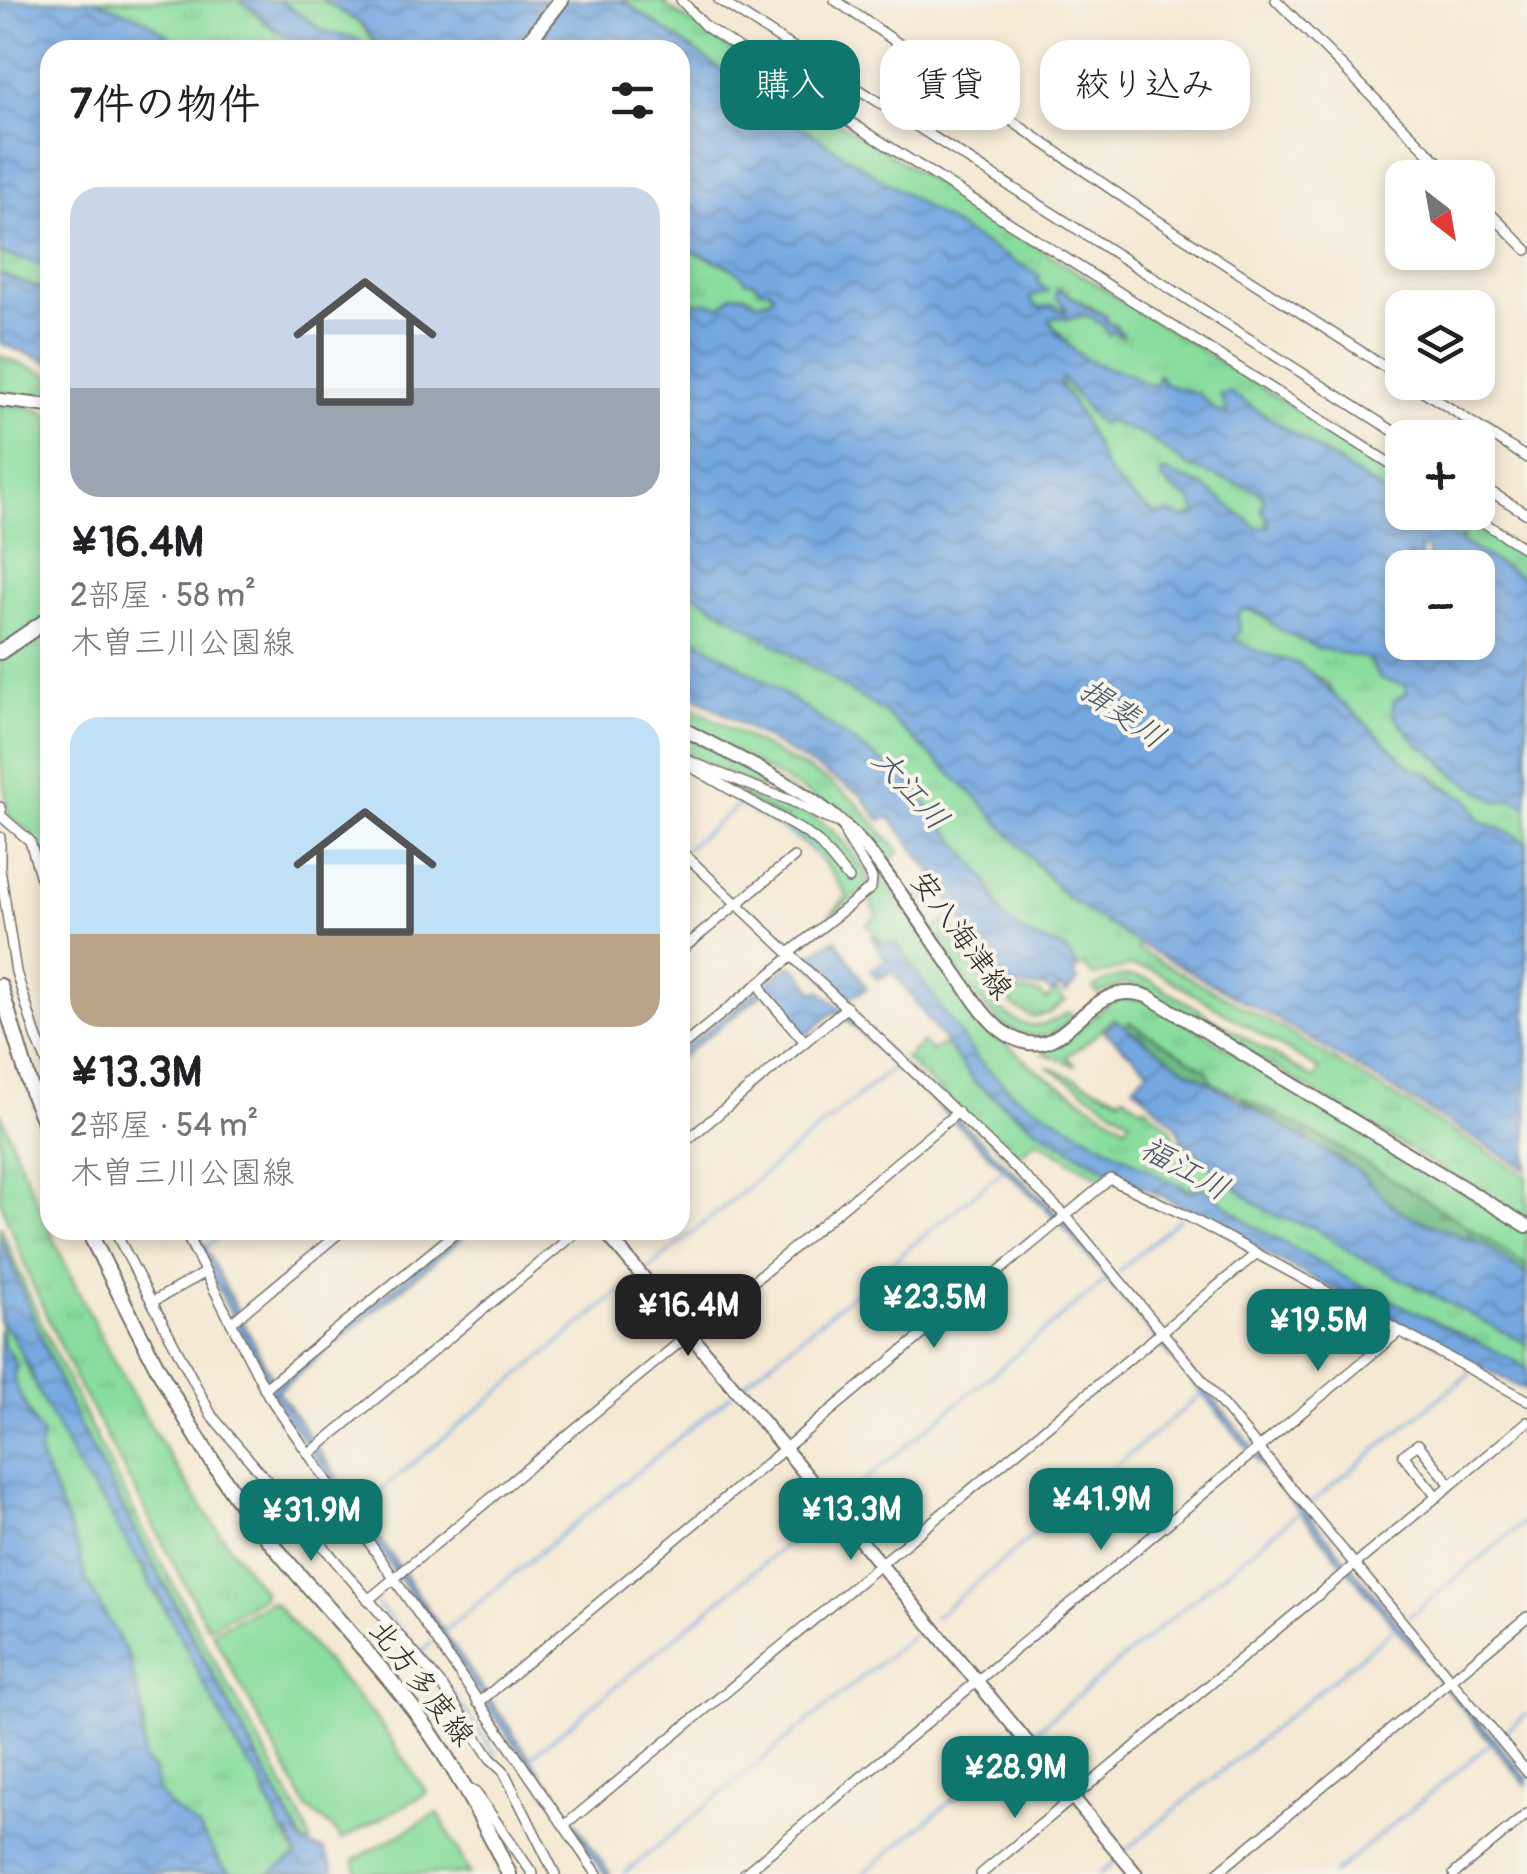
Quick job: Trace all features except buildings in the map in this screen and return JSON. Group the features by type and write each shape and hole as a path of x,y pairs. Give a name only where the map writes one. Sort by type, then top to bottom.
{"main road":[{"path":"530,40 560,0"},
{"path":"0,400 40,405"},
{"path":"0,652 40,625"},
{"name":"安八海津線","path":"690,733 810,798 843,823 884,870 976,1003 1008,1035 1024,1042 1042,1042 1066,1032 1110,994 1134,991 1149,996 1527,1226"},
{"path":"0,986 40,1110"},
{"name":"北方多度線","path":"93,1240 215,1466 310,1589 417,1714 464,1787 509,1874"},
{"path":"612,1240 1136,1874"}],"street":[{"path":"681,0 705,26 847,120 1385,461"},
{"path":"719,0 1385,426"},
{"path":"835,0 1144,212 1385,367"},
{"path":"1276,0 1436,160"},
{"path":"1495,218 1527,250"},
{"path":"1437,400 1527,458"},
{"path":"1495,494 1527,514"},
{"path":"1495,529 1527,550"},
{"path":"690,762 784,798 829,821 843,823 846,836 872,878 871,888 790,954 762,987 690,1041"},
{"path":"690,764 806,833 849,879"},
{"path":"0,807 1,818 30,841 40,875"},
{"path":"0,836 0,870 16,972 40,1048"},
{"path":"690,944 794,858"},
{"path":"690,861 734,907 790,954 843,1010 1063,1219 1527,1772"},
{"path":"762,987 805,1042"},
{"path":"690,1138 843,1010"},
{"path":"368,1600 954,1115"},
{"path":"482,1700 1110,1180 1189,1216 1493,1378 1527,1400"},
{"path":"119,1240 212,1416 443,1688 490,1758 503,1770 555,1874"},
{"path":"189,1240 269,1386 567,1823 591,1872"},
{"path":"235,1320 332,1240"},
{"path":"269,1386 446,1240"},
{"path":"312,1451 567,1240"},
{"path":"567,1823 1256,1254"},
{"path":"152,1302 206,1272"},
{"path":"744,1874 1400,1331"},
{"path":"982,1874 1527,1422"},
{"path":"1437,1497 1403,1456 1418,1444 1452,1485"},
{"path":"1216,1874 1527,1617"},
{"path":"464,1787 476,1794 533,1874"},
{"path":"1454,1874 1527,1814"}],"green space":[{"path":"95,0 239,0 265,24 293,40 173,40 144,19"},
{"path":"279,0 322,0 361,24 372,40 324,31"},
{"path":"622,0 667,0 665,5 720,42 720,69 690,48 690,40 679,40"},
{"path":"807,130 851,130 1385,465 1385,493 1229,392 1220,395 1228,412 1216,411 1199,394 1164,384 1161,376 1156,385 1142,384 1093,365 1074,351 1049,320 1087,315 1103,325 1109,335 1113,331 1122,336 1117,326 1106,322 1106,316 1058,288 1065,312 1038,308 1029,298 1047,291 1037,281 1039,275"},
{"path":"690,252 772,291 772,298 756,302 750,297 729,298 726,306 692,302"},
{"path":"0,253 40,264 40,288 0,274"},
{"path":"0,356 40,371 40,398 0,391"},
{"path":"1061,377 1099,423 1106,421 1146,436 1190,467 1258,491 1264,498 1267,527 1258,528 1203,486 1165,472 1161,472 1161,479 1190,498 1197,513 1185,518 1160,513 1159,516 1143,506 1106,469 1060,384"},
{"path":"0,404 40,411 40,860 31,832 8,816 0,753"},
{"path":"1443,530 1488,530 1527,554 1527,581 1495,562 1495,550 1476,550 1461,541 1463,537 1458,540"},
{"path":"690,591 884,712 977,798 1066,897 1139,944 1137,949 1276,1025 1527,1176 1527,1221 1145,989 1125,983 1098,994 1093,988 1113,978 1149,980 1314,1079 1320,1070 1155,971 1130,966 1093,976 1083,965 1078,968 1065,949 1027,935 1003,917 986,879 907,779 768,683 690,636"},
{"path":"1241,609 1292,634 1365,656 1380,679 1406,685 1407,693 1397,698 1395,718 1450,771 1496,801 1513,800 1527,806 1527,844 1480,821 1471,803 1428,773 1412,768 1338,700 1326,683 1296,663 1267,657 1233,638 1240,630"},
{"path":"690,706 828,781 855,801 900,852 886,863 828,805 690,728"},
{"path":"690,736 827,816 764,785 761,789 690,757"},
{"path":"700,769 811,815 840,839 858,861 868,876 867,886 823,923 847,896 836,878 802,842 742,806 740,798 821,842"},
{"path":"850,838 880,873 972,1006 1000,1039 1038,1071 1126,1127 1130,1120 1046,1066 1120,1098 1124,1095 1142,1108 1145,1105 1171,1129 1176,1143 1182,1140 1255,1203 1279,1217 1313,1227 1355,1255 1527,1344 1527,1369 1355,1283 1249,1223 1204,1188 1190,1190 1163,1178 1015,1095 977,1059 867,924 878,916 871,903 879,884"},
{"path":"947,920 996,990 1002,1000 997,1005 1005,1013 1031,1025 1049,1022 1068,1012 1074,1018 1054,1032 1034,1036 1016,1032 998,1020 967,984 932,930"},
{"path":"1001,990 1039,993 1047,1000 1056,991 1065,1001 1050,1013 1032,1017 1014,1007"},
{"path":"1115,998 1151,1001 1527,1232 1527,1266 1331,1142 1213,1083 1207,1070 1130,1022 1124,1027 1114,1018 1066,1056 1076,1066 1043,1053 1047,1047 1065,1041"},
{"path":"1129,1022 1207,1070 1212,1083 1124,1027"},
{"path":"922,1042 931,1051 946,1043 981,1085 1020,1118 1111,1172 1104,1180 1036,1140 1013,1161 905,1059"},
{"path":"1243,1097 1423,1198 1527,1266 1527,1275 1483,1244 1411,1217 1391,1205 1356,1169"},
{"path":"0,1112 40,1209 40,1240 53,1240 148,1421 184,1480 264,1592 263,1597 207,1626 78,1384 31,1281 0,1200"},
{"path":"0,1225 103,1451 300,1815 311,1842 305,1845 70,1407 0,1235"},
{"path":"0,1321 95,1495 106,1504 194,1658 234,1742 261,1781 297,1855 270,1874 231,1874 199,1828 168,1805 157,1790 155,1772 143,1758 144,1721 128,1655 85,1578 80,1554 39,1454 38,1430 14,1381 16,1367 4,1346"},
{"path":"269,1602 275,1604 379,1722 427,1793 341,1840 307,1808 212,1632"},
{"path":"438,1813 470,1874 358,1874 354,1860"}],"water":[{"path":"0,0 95,0 144,19 175,40 40,40 40,264 0,253"},
{"path":"239,0 279,0 324,31 358,40 293,40"},
{"path":"322,0 622,0 679,40 374,40 362,24"},
{"name":"揖斐川","path":"690,48 720,69 720,130 807,130 1040,276 1037,282 1048,291 1029,298 1038,308 1054,305 1066,312 1056,297 1058,288 1106,316 1106,321 1122,336 1113,332 1109,335 1103,325 1087,315 1049,320 1063,339 1088,360 1150,385 1156,385 1158,375 1164,384 1199,394 1216,411 1228,412 1220,395 1229,392 1385,493 1385,530 1443,530 1457,539 1463,536 1461,542 1475,550 1385,550 1385,660 1495,660 1495,562 1527,581 1527,806 1513,800 1496,801 1421,747 1392,713 1394,700 1407,693 1406,685 1380,679 1369,659 1317,648 1251,610 1241,610 1240,630 1233,638 1249,648 1303,667 1412,768 1428,773 1442,786 1468,799 1480,821 1527,844 1527,1170 1280,1021 1139,944 1066,897 977,798 884,712 690,591 690,303 722,306 733,294 756,302 769,300 773,295 725,264 690,251","holes":["1062,378 1103,425 1106,421 1146,436 1189,467 1258,491 1264,498 1261,508 1268,526 1258,528 1203,486 1165,472 1161,472 1161,479 1190,499 1197,513 1185,518 1168,512 1158,516 1143,506 1106,469 1060,384"]},
{"path":"0,274 40,288 40,359 0,343"},
{"name":"大江川","path":"690,636 768,683 907,779 986,879 1003,917 1027,935 1065,949 1078,968 1073,974 1078,981 1066,993 1060,987 1052,993 1045,987 1004,987 946,897 937,891 922,898 920,893 932,883 934,875 890,817 880,820 860,794 690,694"},
{"path":"874,935 881,944 896,943 977,1059 1015,1095 1163,1178 1189,1190 1204,1188 1249,1223 1355,1283 1510,1358 1527,1369 1527,1391 1272,1257 1212,1220 1111,1172 1039,1130 976,1084 893,972 877,979 871,970 886,960 871,937"},
{"path":"836,939 867,988 847,1000 806,961"},
{"path":"790,965 798,970 816,993 820,990 848,1015 1067,1222 1527,1779 1527,1786 1058,1220 844,1017 833,1012 804,1034 767,990 690,1050 690,1043"},
{"path":"1116,1020 1179,1065 1356,1169 1392,1205 1411,1217 1483,1244 1527,1275 1527,1344 1355,1255 1313,1227 1278,1217 1255,1203 1182,1140 1176,1125 1133,1085 1149,1070 1104,1031"},
{"path":"0,1235 86,1439 304,1845 324,1850 332,1874 270,1874 297,1855 290,1837 281,1830 261,1781 234,1742 146,1572 106,1504 85,1481 36,1388 31,1370 0,1321"},
{"path":"194,1240 201,1240 275,1384 451,1240 460,1240 278,1391 610,1874 604,1874 273,1396"},
{"path":"0,1329 4,1346 15,1361 14,1381 32,1422 43,1435 39,1454 80,1554 85,1578 128,1655 142,1708 143,1758 155,1772 157,1790 168,1805 199,1828 231,1874 0,1874"}],"waterway":[{"path":"690,845 739,805 802,840 822,861"},
{"path":"690,1235 895,1066"},
{"path":"740,1387 1005,1169"},
{"path":"1118,1272 1180,1218"},
{"path":"205,1248 215,1240"},
{"path":"646,1271 684,1240"},
{"path":"358,1509 636,1279"},
{"path":"840,1501 1107,1279"},
{"path":"1312,1502 1470,1373"},
{"path":"935,1617 1203,1393"},
{"path":"443,1632 732,1394"},
{"path":"1516,1399 1527,1407"},
{"path":"532,1756 829,1509"},
{"path":"1033,1733 1300,1511"},
{"path":"323,1541 348,1520"},
{"path":"1409,1617 1527,1520"},
{"path":"378,1605 420,1651"},
{"path":"624,1874 924,1626"},
{"path":"1127,1849 1396,1627"},
{"path":"430,1665 421,1652 431,1643"},
{"path":"451,1691 496,1755"},
{"path":"1503,1733 1527,1714"},
{"path":"863,1874 1021,1743"},
{"path":"1333,1874 1491,1743"},
{"path":"1099,1874 1116,1860"}],"water label":[{"name":"福江川","path":"1185,1168"}]}
